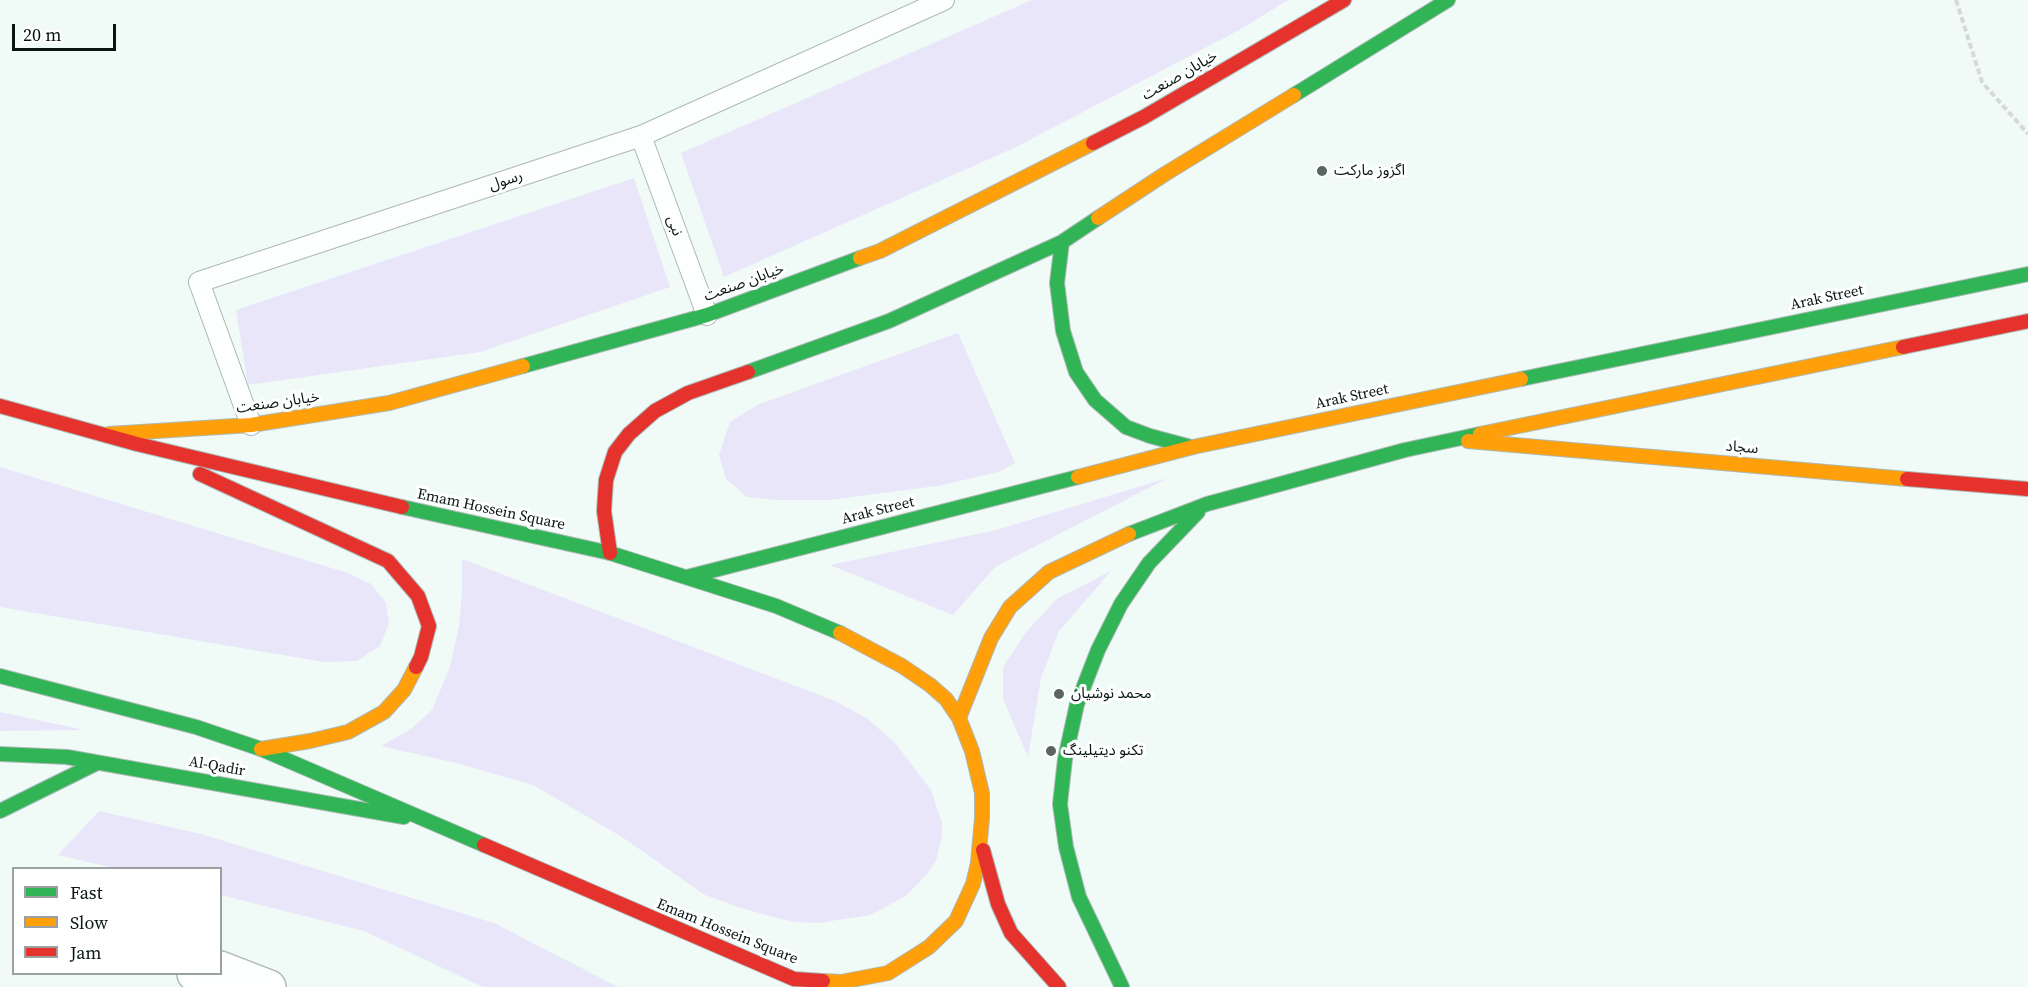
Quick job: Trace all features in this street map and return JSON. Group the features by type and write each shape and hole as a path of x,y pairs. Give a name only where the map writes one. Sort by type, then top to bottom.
{"main road":[{"name":"خیابان صنعت","path":"101,435 250,425 389,403 707,315 880,251 1144,117 1344,0"},
{"path":"610,553 604,511 606,480 615,452 629,434 655,411 688,393 889,321 1062,242 1175,168 1448,0"},
{"path":"1062,242 1057,284 1063,331 1076,372 1082,382 1095,400 1126,427 1193,447"},
{"name":"Arak Street","path":"687,577 1193,447 2028,274"},
{"path":"959,718 996,630 1010,607 1049,572 1118,538 1207,504 1405,450 2028,321"},
{"name":"Emam Hossein Square","path":"0,406 136,444 380,502 610,553 776,606 855,640 902,666 930,685 946,699 959,718 972,751 982,793 981,841 973,884 956,921 929,947 888,973 841,982 794,979 261,749 196,727 0,676"},
{"name":"سجاد","path":"1454,440 2028,489"},
{"path":"136,444 388,561 418,596 429,627 421,657 404,690 384,712 348,732 261,749"},
{"path":"1122,987 1079,897 1071,867 1060,804 1065,759 1077,704 1098,650 1120,604 1149,563 1207,504"},
{"name":"Al-Qadir","path":"0,754 67,757 427,822"},
{"path":"0,811 97,763"},
{"path":"981,841 999,904 1011,933 1059,987"},
{"path":"794,979 810,987"}],"street":[{"path":"222,969 269,987"},
{"path":"195,975 209,987"}],"lane":[{"name":"رسول","path":"250,425 199,282 641,136 944,0"},
{"name":"نبی","path":"641,136 707,315"}],"path":[{"path":"1956,0 1982,82 2028,134"}],"shaded area":[{"path":"1032,0 1288,0 1243,28 1016,147 724,277 681,153"},
{"path":"634,178 670,287 480,352 248,385 236,310"},
{"path":"958,333 1015,463 999,472 937,486 829,500 777,500 747,497 726,479 719,455 730,422 757,405"},
{"path":"0,467 348,573 371,584 386,603 389,624 380,646 357,661 324,662 0,607"},
{"path":"1168,478 995,567 953,615 830,565 996,530"},
{"path":"462,559 835,701 868,719 896,744 931,790 942,823 942,835 936,861 906,896 870,915 818,923 795,922 741,908 705,895 622,837 533,785 456,763 381,746 411,729 432,710 450,667 459,626"},
{"path":"1111,571 1059,631 1041,678 1028,757 1003,699 1003,667 1027,631 1058,598"},
{"path":"0,712 84,730 0,731"},
{"path":"99,811 201,834 494,923 618,987 483,987 364,931 222,895 222,867 110,867 58,855"}],"traffic: fast":[{"path":"1294,95 1448,0"},
{"path":"748,372 889,321 1062,242 1098,218"},
{"path":"1062,242 1057,283 1063,331 1076,372 1095,400 1126,427 1191,447"},
{"path":"523,366 707,315 860,258"},
{"path":"1521,379 2028,274"},
{"path":"1129,534 1207,504 1405,450 1480,434"},
{"path":"687,577 1078,477"},
{"path":"402,507 610,553 776,606 840,633"},
{"path":"1122,987 1079,897 1066,847 1060,804 1065,759 1077,704 1098,650 1121,604 1149,563 1198,512"},
{"path":"0,676 196,727 261,749 484,845"},
{"path":"0,754 67,757 404,817"},
{"path":"0,811 97,763"}],"traffic: slow":[{"path":"1098,218 1294,95"},
{"path":"860,258 880,251 1093,143"},
{"path":"1480,434 1903,347"},
{"path":"109,434 251,425 389,403 523,366"},
{"path":"1078,477 1193,447 1521,379"},
{"path":"1468,441 1907,479"},
{"path":"959,718 991,638 1010,607 1049,572 1129,534"},
{"path":"823,981 841,982 888,973 929,947 956,921 973,884 978,863 982,818 982,793 972,751 959,718 946,699 902,666 840,633"},
{"path":"261,749 348,732 384,712 404,690 416,667"}],"traffic: jam":[{"path":"1093,143 1144,117 1344,0"},
{"path":"1903,347 2028,321"},
{"path":"610,553 604,511 606,480 615,452 629,434 655,411 688,393 748,372"},
{"path":"0,406 137,444 402,507"},
{"path":"200,474 388,561 418,596 429,626 416,667"},
{"path":"1907,479 2028,489"},
{"path":"484,845 794,979 823,981"},
{"path":"983,850 998,904 1011,933 1059,987"}],"place":[{"name":"اگزوز مارکت","path":"1322,171"},
{"name":"محمد نوشیان","path":"1059,694"},
{"name":"تکنو دیتیلینگ","path":"1051,751"}]}
